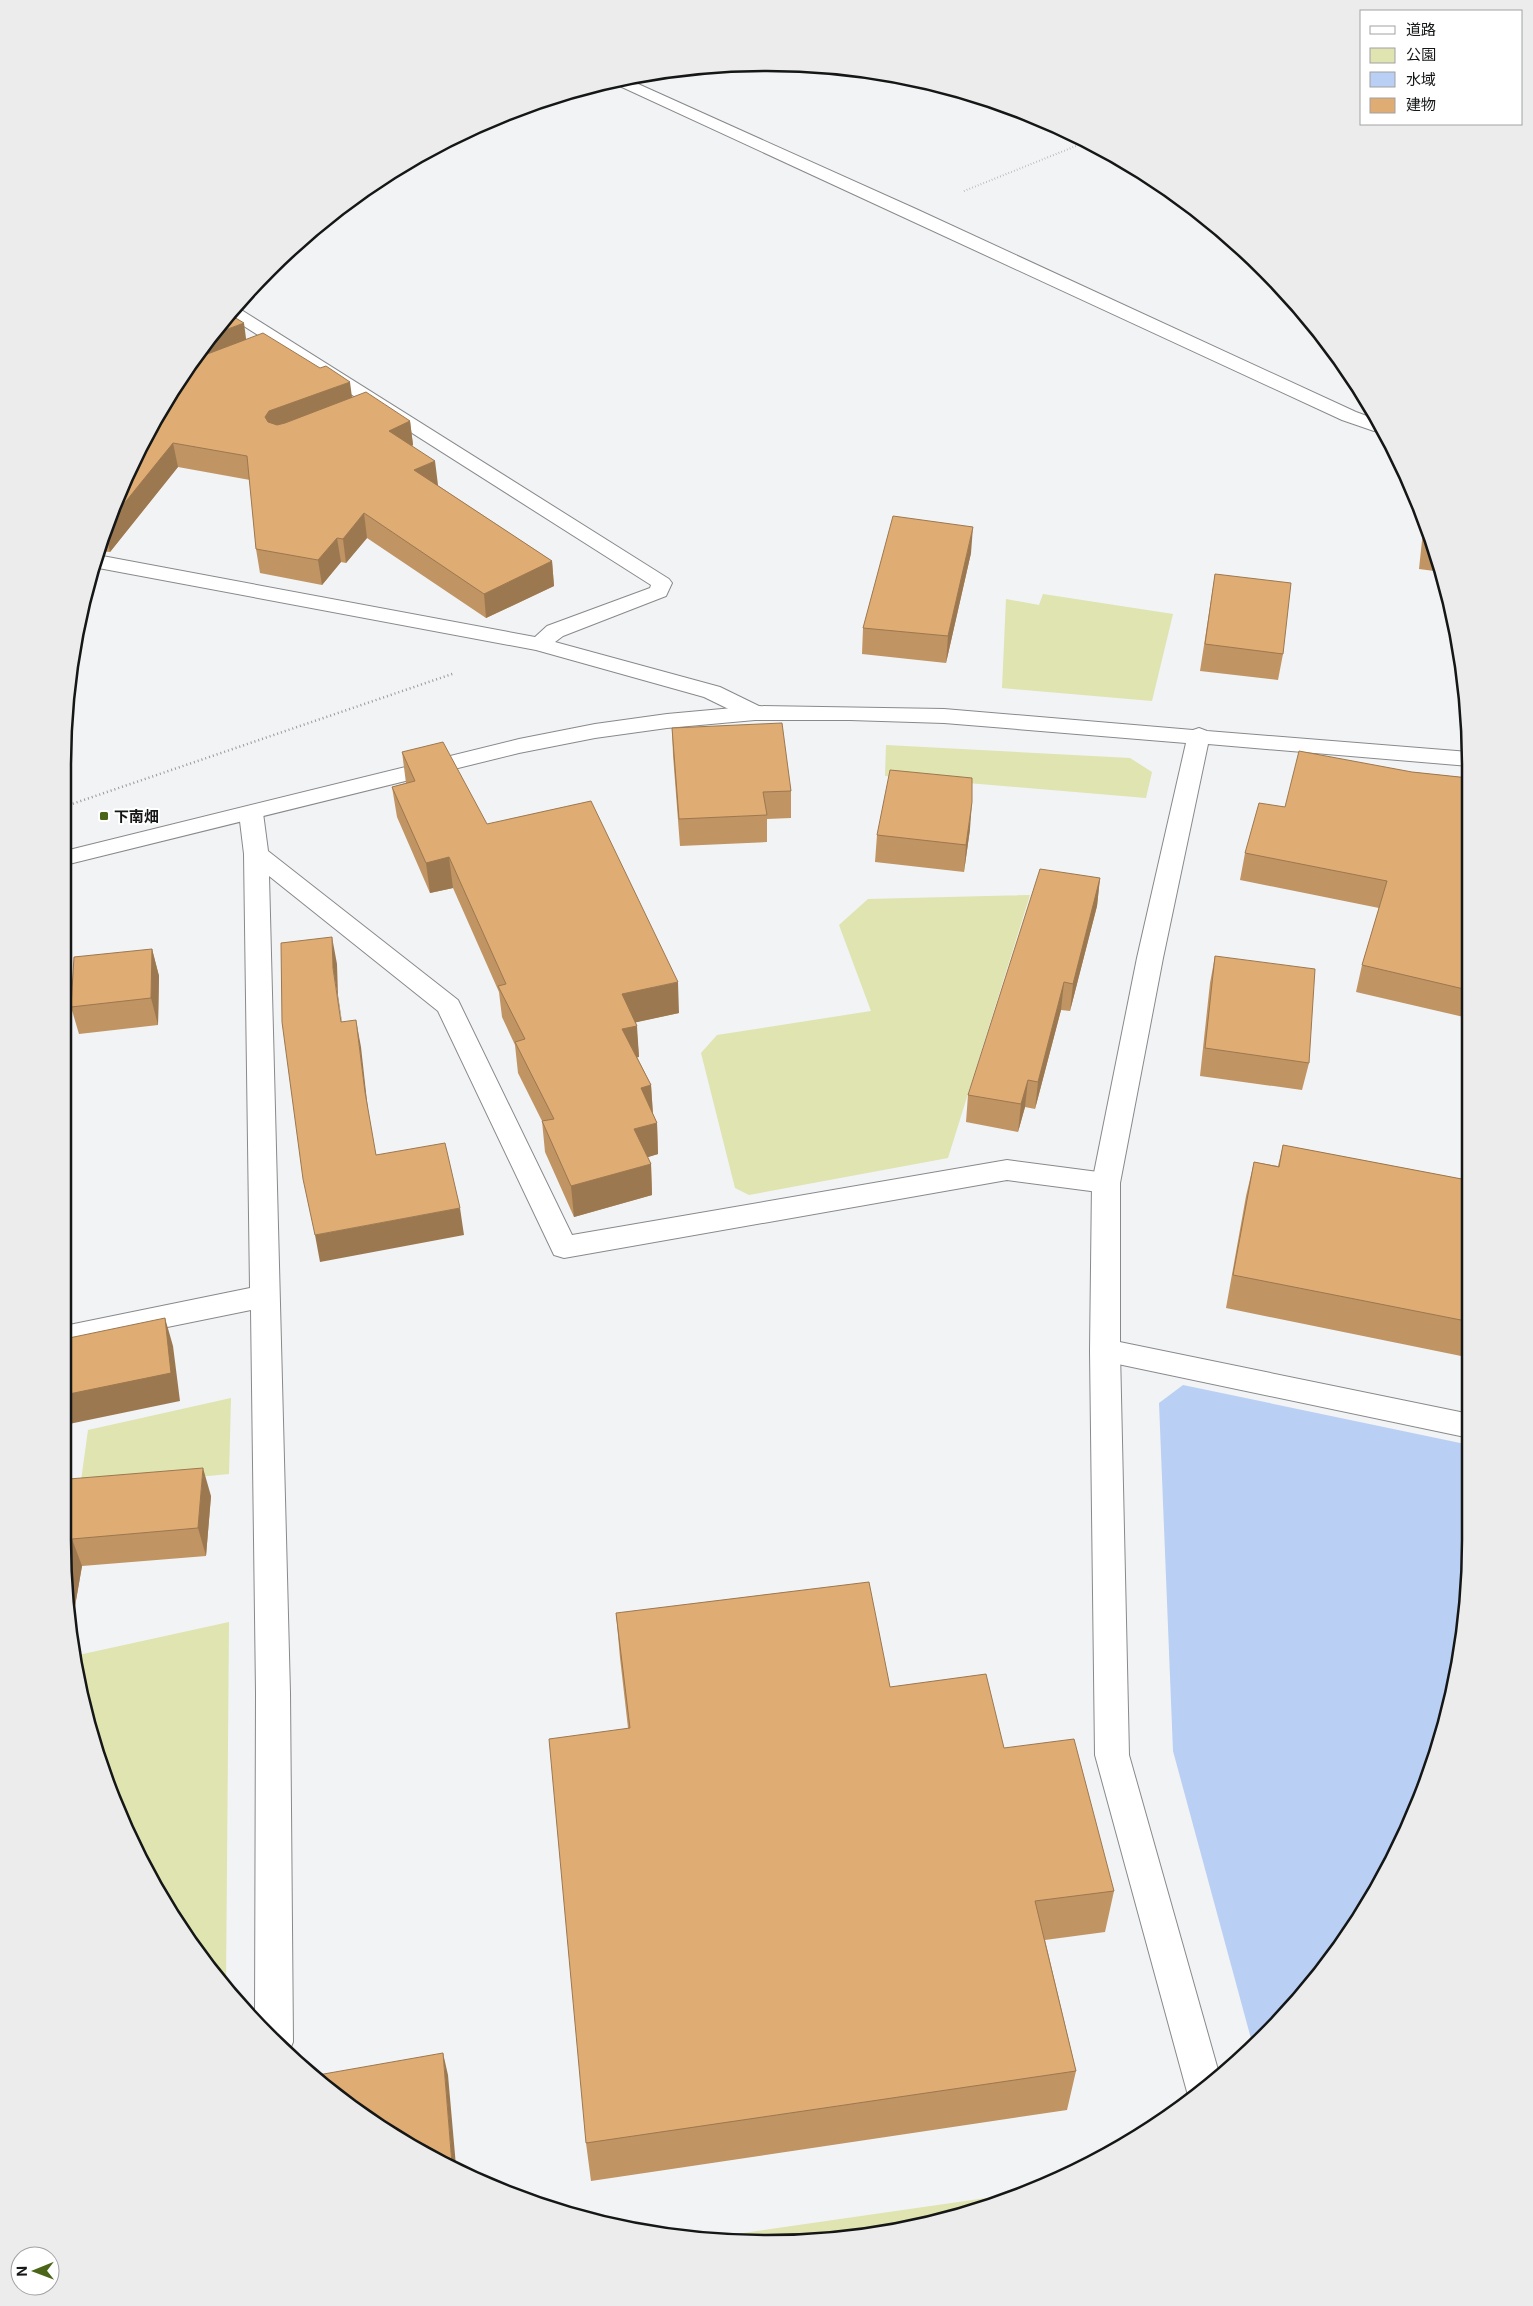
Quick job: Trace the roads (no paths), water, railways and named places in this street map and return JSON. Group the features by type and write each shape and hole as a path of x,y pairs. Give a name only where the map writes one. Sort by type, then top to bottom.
{"street":[{"path":"628,86 910,213 1349,416 1372,425"},
{"path":"238,316 272,346 662,583 659,592 555,631 539,644"},
{"path":"102,562 539,644 712,692 755,713"},
{"path":"71,857 519,746 595,731 667,720 755,713 850,713 944,716 1462,758"},
{"path":"1199,736 1148,968 1106,1183 1105,1351 1112,1755 1202,2081"},
{"path":"251,813 256,854 274,1693 274,2030"},
{"path":"256,854 449,1006 564,1247 1007,1170 1106,1183"},
{"path":"71,1336 264,1296"},
{"path":"1105,1351 1462,1424"}],"water":[{"path":"1183,1385 1462,1443 1462,1540 1456,1630 1438,1719 1425,1763 1409,1806 1390,1847 1369,1887 1345,1926 1289,1998 1251,2038 1173,1751 1159,1403"}],"place":[{"name":"下南畑","path":"104,816"}]}
